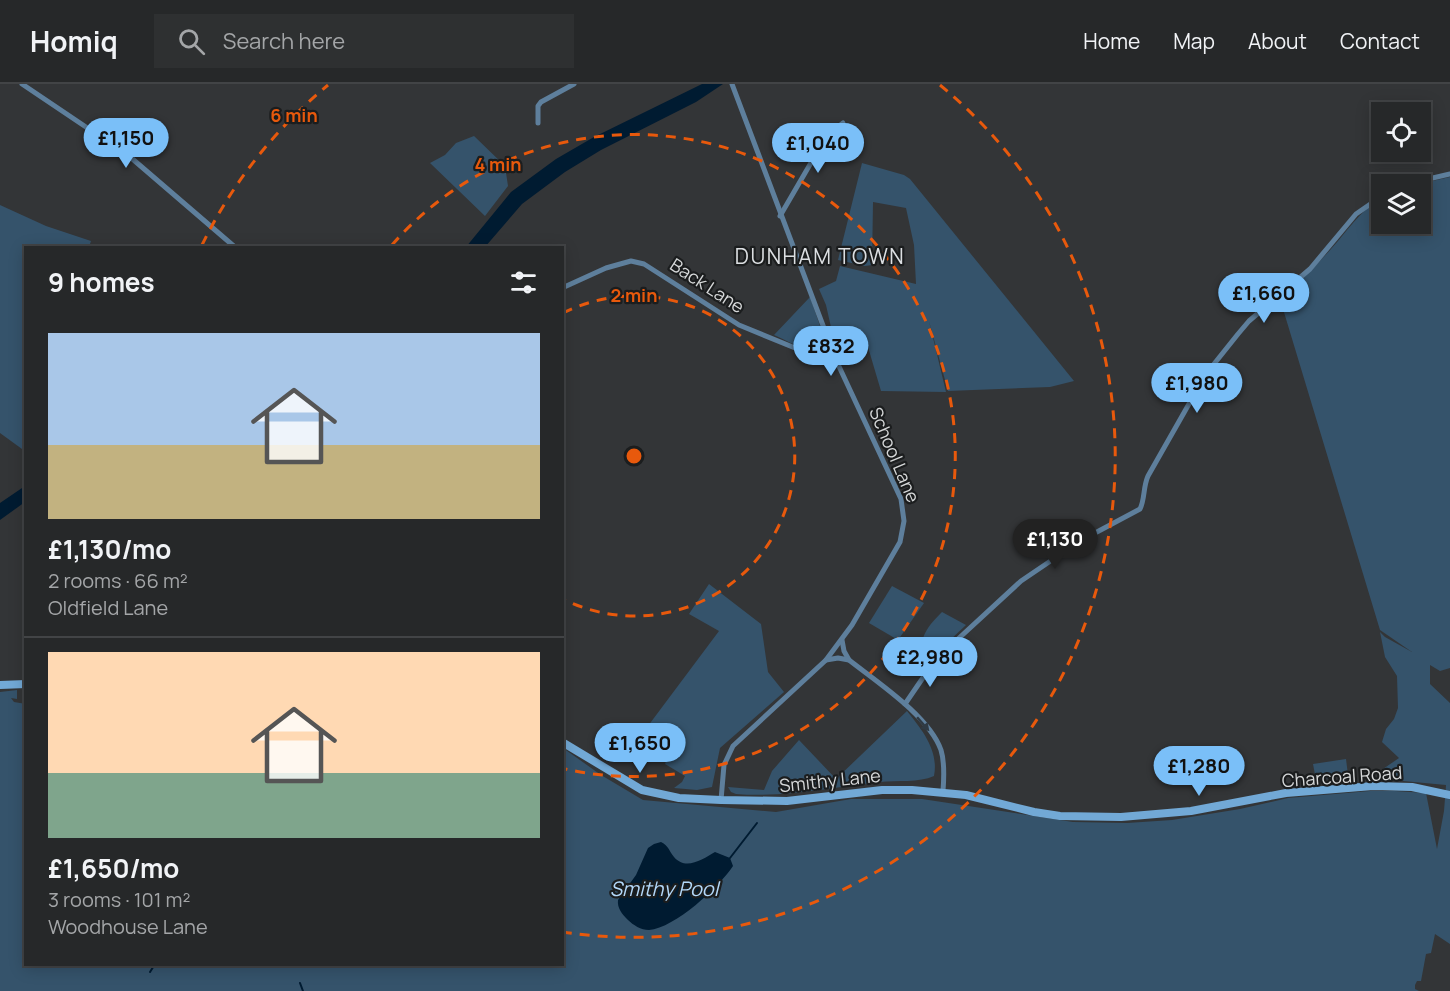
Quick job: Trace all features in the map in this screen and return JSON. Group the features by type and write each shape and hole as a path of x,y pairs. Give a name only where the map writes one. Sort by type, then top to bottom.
{"main road":[{"path":"0,685 24,684"},
{"name":"Smithy Lane","path":"564,743 642,790 679,798 721,801 787,801 882,790 943,791"},
{"name":"Charcoal Road","path":"943,791 1034,812 1088,817 1154,816 1224,806 1286,793 1373,786 1412,787 1450,795"}],"street":[{"path":"22,84 129,156 234,246"},
{"path":"538,123 538,106 541,102 574,84"},
{"name":"School Lane","path":"721,801 724,765 733,746 826,660 842,640 866,604 895,552 900,542 904,521 901,500 836,360 732,84"},
{"path":"780,216 826,137 843,123"},
{"path":"1431,178 1450,174"},
{"path":"905,704 938,658 1021,581 1080,541 1140,509 1148,476 1215,362 1249,321 1310,269 1356,214 1371,204"},
{"name":"Back Lane","path":"564,287 606,268 631,261 644,264 739,325 800,350 836,360"},
{"path":"842,640 849,660 905,704 932,734 940,749 944,765 943,791"},
{"path":"826,660 838,658 849,660"}],"shaded area":[{"path":"474,136 505,166 508,186 485,216 430,163 445,155 456,143"},
{"path":"862,163 904,175 910,179 1074,381 1050,387 948,391 929,321 946,392 881,391 865,337 835,345 826,305 819,289 836,281 840,266 916,284 914,245 906,208 873,202 872,265 865,266 838,260"},
{"path":"1450,177 1450,668 1440,671 1430,665 1430,684 1450,703 1450,944 1435,934 1431,953 1426,954 1421,981 1417,981 1415,985 1415,989 1419,991 0,991 0,692 17,690 17,699 11,698 14,702 24,704 24,966 564,966 564,749 601,775 643,800 776,812 851,799 922,799 1073,822 1127,823 1172,820 1240,809 1288,798 1370,791 1426,793 1437,849 1446,785 1382,779 1383,769 1399,758 1382,742 1386,729 1394,719 1398,708 1397,676 1385,657 1380,632 1412,652 1380,630 1280,299 1319,262 1371,206 1371,234 1431,234 1431,181"},
{"path":"0,205 46,226 91,241 89,246 24,246 24,442 22,449 0,433"},
{"path":"810,297 828,349 821,351 808,349 774,335"},
{"path":"709,584 761,624 768,672 784,692 720,748 712,787 697,790 674,788 682,782 685,776 665,764 668,756 639,738 719,631 689,614"},
{"path":"892,586 924,603 898,640 869,623"},
{"path":"942,612 966,625 930,659 925,658 922,645 925,633"},
{"path":"907,711 932,749 934,776 772,795 736,794 728,787 764,790 772,771 799,740 836,779"},
{"path":"1346,759 1348,775 1316,780 1313,764"}],"water":[{"path":"702,84 723,84 696,102 601,150 565,172 522,204 486,246 467,246 511,192 556,159 594,137"},
{"path":"24,487 24,503 0,520 0,503"},
{"name":"Smithy Pool","path":"661,842 674,857 684,863 694,862 715,852 730,858 733,866 718,885 696,905 660,928 646,930 626,918 619,908 618,900 636,875 648,848"}],"waterway":[{"path":"730,858 757,823"},
{"path":"150,972 154,966"},
{"path":"300,983 303,991"}],"district":[{"name":"DUNHAM TOWN","path":"820,257"}]}
